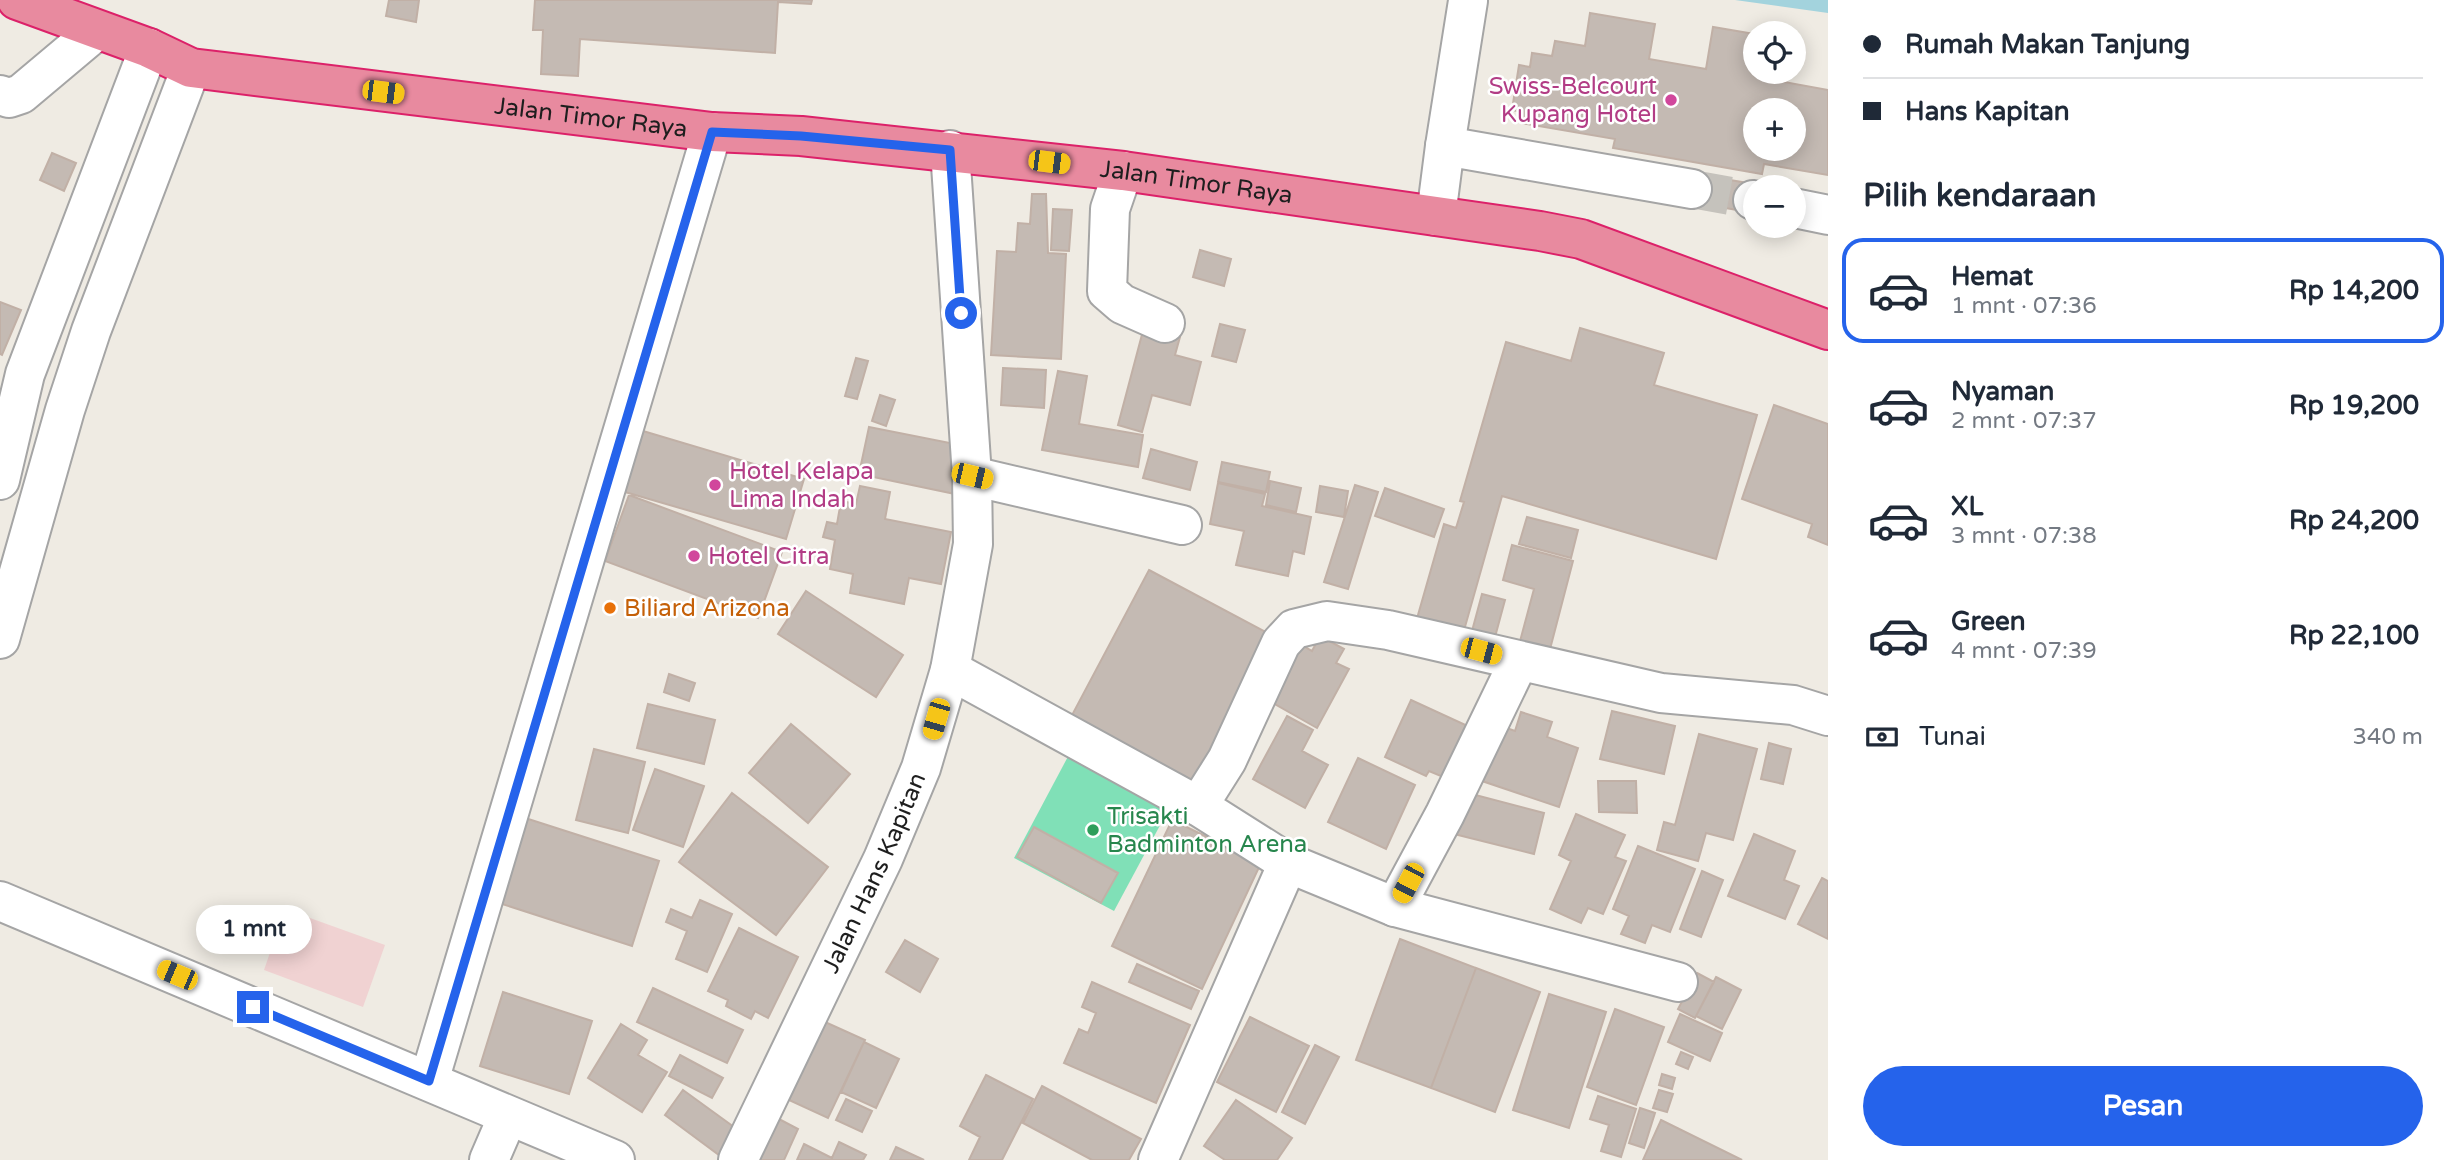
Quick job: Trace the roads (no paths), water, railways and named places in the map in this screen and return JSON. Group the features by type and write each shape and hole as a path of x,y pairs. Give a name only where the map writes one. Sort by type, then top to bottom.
{"highway":[{"name":"Jalan Timor Raya","path":"17,0 149,48 191,68 712,132 801,136 950,150 1123,171 1581,239 1828,330"}],"street":[{"path":"1436,216 1468,1"},
{"path":"0,95 9,98 21,94 96,30"},
{"path":"0,480 25,374 149,48"},
{"path":"0,639 65,410 91,331 191,68"},
{"path":"429,1081 712,132"},
{"path":"1445,146 1692,189"},
{"name":"Jalan Hans Kapitan","path":"738,1160 883,859 922,768 950,670 972,544 972,476 950,150"},
{"path":"1123,171 1110,209 1107,290 1122,304 1165,323"},
{"path":"1806,210 1828,215"},
{"path":"972,476 1182,525"},
{"path":"1198,806 1227,760 1281,643 1294,629 1327,621 1400,633 1661,693 1793,705 1828,716"},
{"path":"1395,906 1445,814 1519,661"},
{"path":"950,670 1198,806 1288,863 1395,906 1678,982"},
{"path":"1158,1160 1288,863"},
{"path":"0,901 615,1160"},
{"path":"489,1160 508,1116"}],"water":[{"path":"1735,0 1828,0 1828,13"}],"tunnel":[{"path":"1692,189 1743,198"}],"place":[{"name":"Swiss-Belcourt Kupang Hotel","path":"1671,100"},
{"name":"Hotel Kelapa Lima Indah","path":"715,485"},
{"name":"Hotel Citra","path":"694,556"},
{"name":"Biliard Arizona","path":"610,608"},
{"name":"Trisakti Badminton Arena","path":"1093,830"}]}
